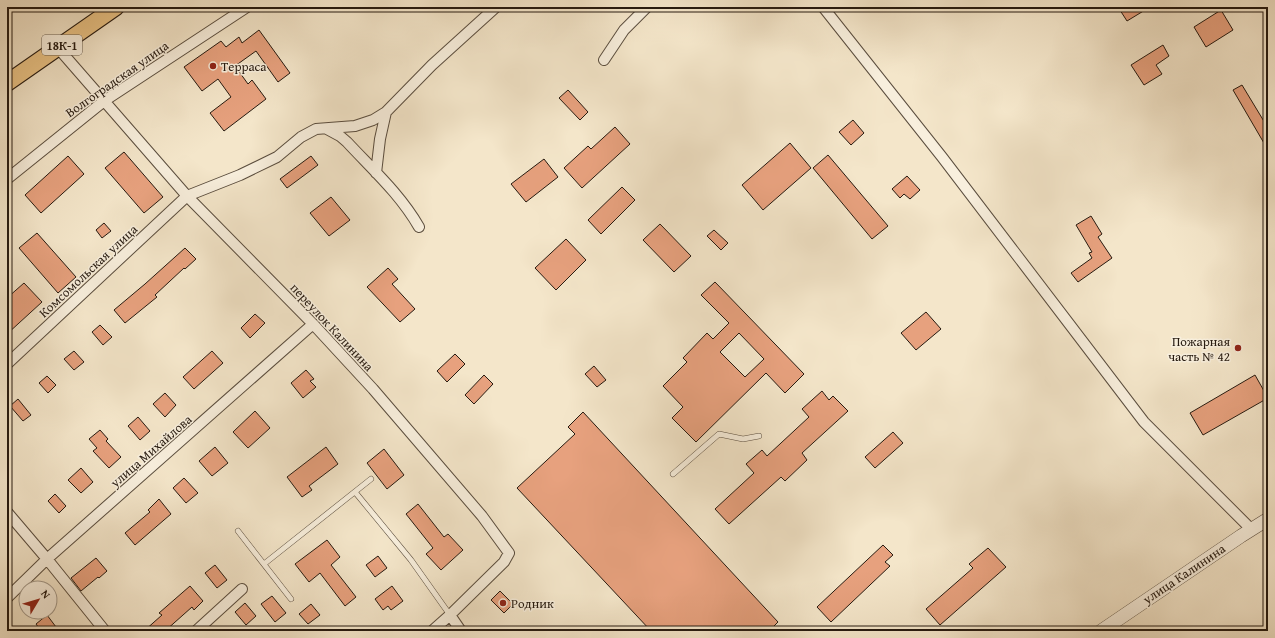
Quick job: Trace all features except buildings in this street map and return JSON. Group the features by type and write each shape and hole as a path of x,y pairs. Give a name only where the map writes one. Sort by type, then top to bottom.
{"main road":[{"name":"18К-1","path":"7,83 116,7"}],"street":[{"name":"Волгоградская улица","path":"7,179 104,101 247,7"},
{"path":"187,196 240,176 277,157 301,137 316,129 355,126 373,120 386,112 432,65 496,7"},
{"path":"604,60 624,30 647,7"},
{"path":"823,7 947,162 1144,422 1251,529"},
{"name":"переулок Калинина","path":"58,48 187,196 313,324 373,389 482,516 509,553 504,562 450,615"},
{"path":"376,173 380,139 386,112"},
{"path":"325,128 340,136 399,197 419,227"},
{"name":"Комсомольская улица","path":"7,364 187,196"},
{"name":"улица Михайлова","path":"7,598 47,560 313,324"},
{"path":"7,512 105,631"},
{"name":"улица Калинина","path":"1101,631 1268,519"},
{"path":"196,631 242,589"},
{"path":"432,631 450,615 462,631"}],"lane":[{"path":"673,474 719,434 744,439 759,436"},
{"path":"264,564 371,479"},
{"path":"355,492 411,560 450,615"},
{"path":"238,531 291,598"}],"place":[{"name":"Терраса","path":"213,66"},
{"name":"Пожарная часть № 42","path":"1238,348"},
{"name":"Родник","path":"503,603"}]}
